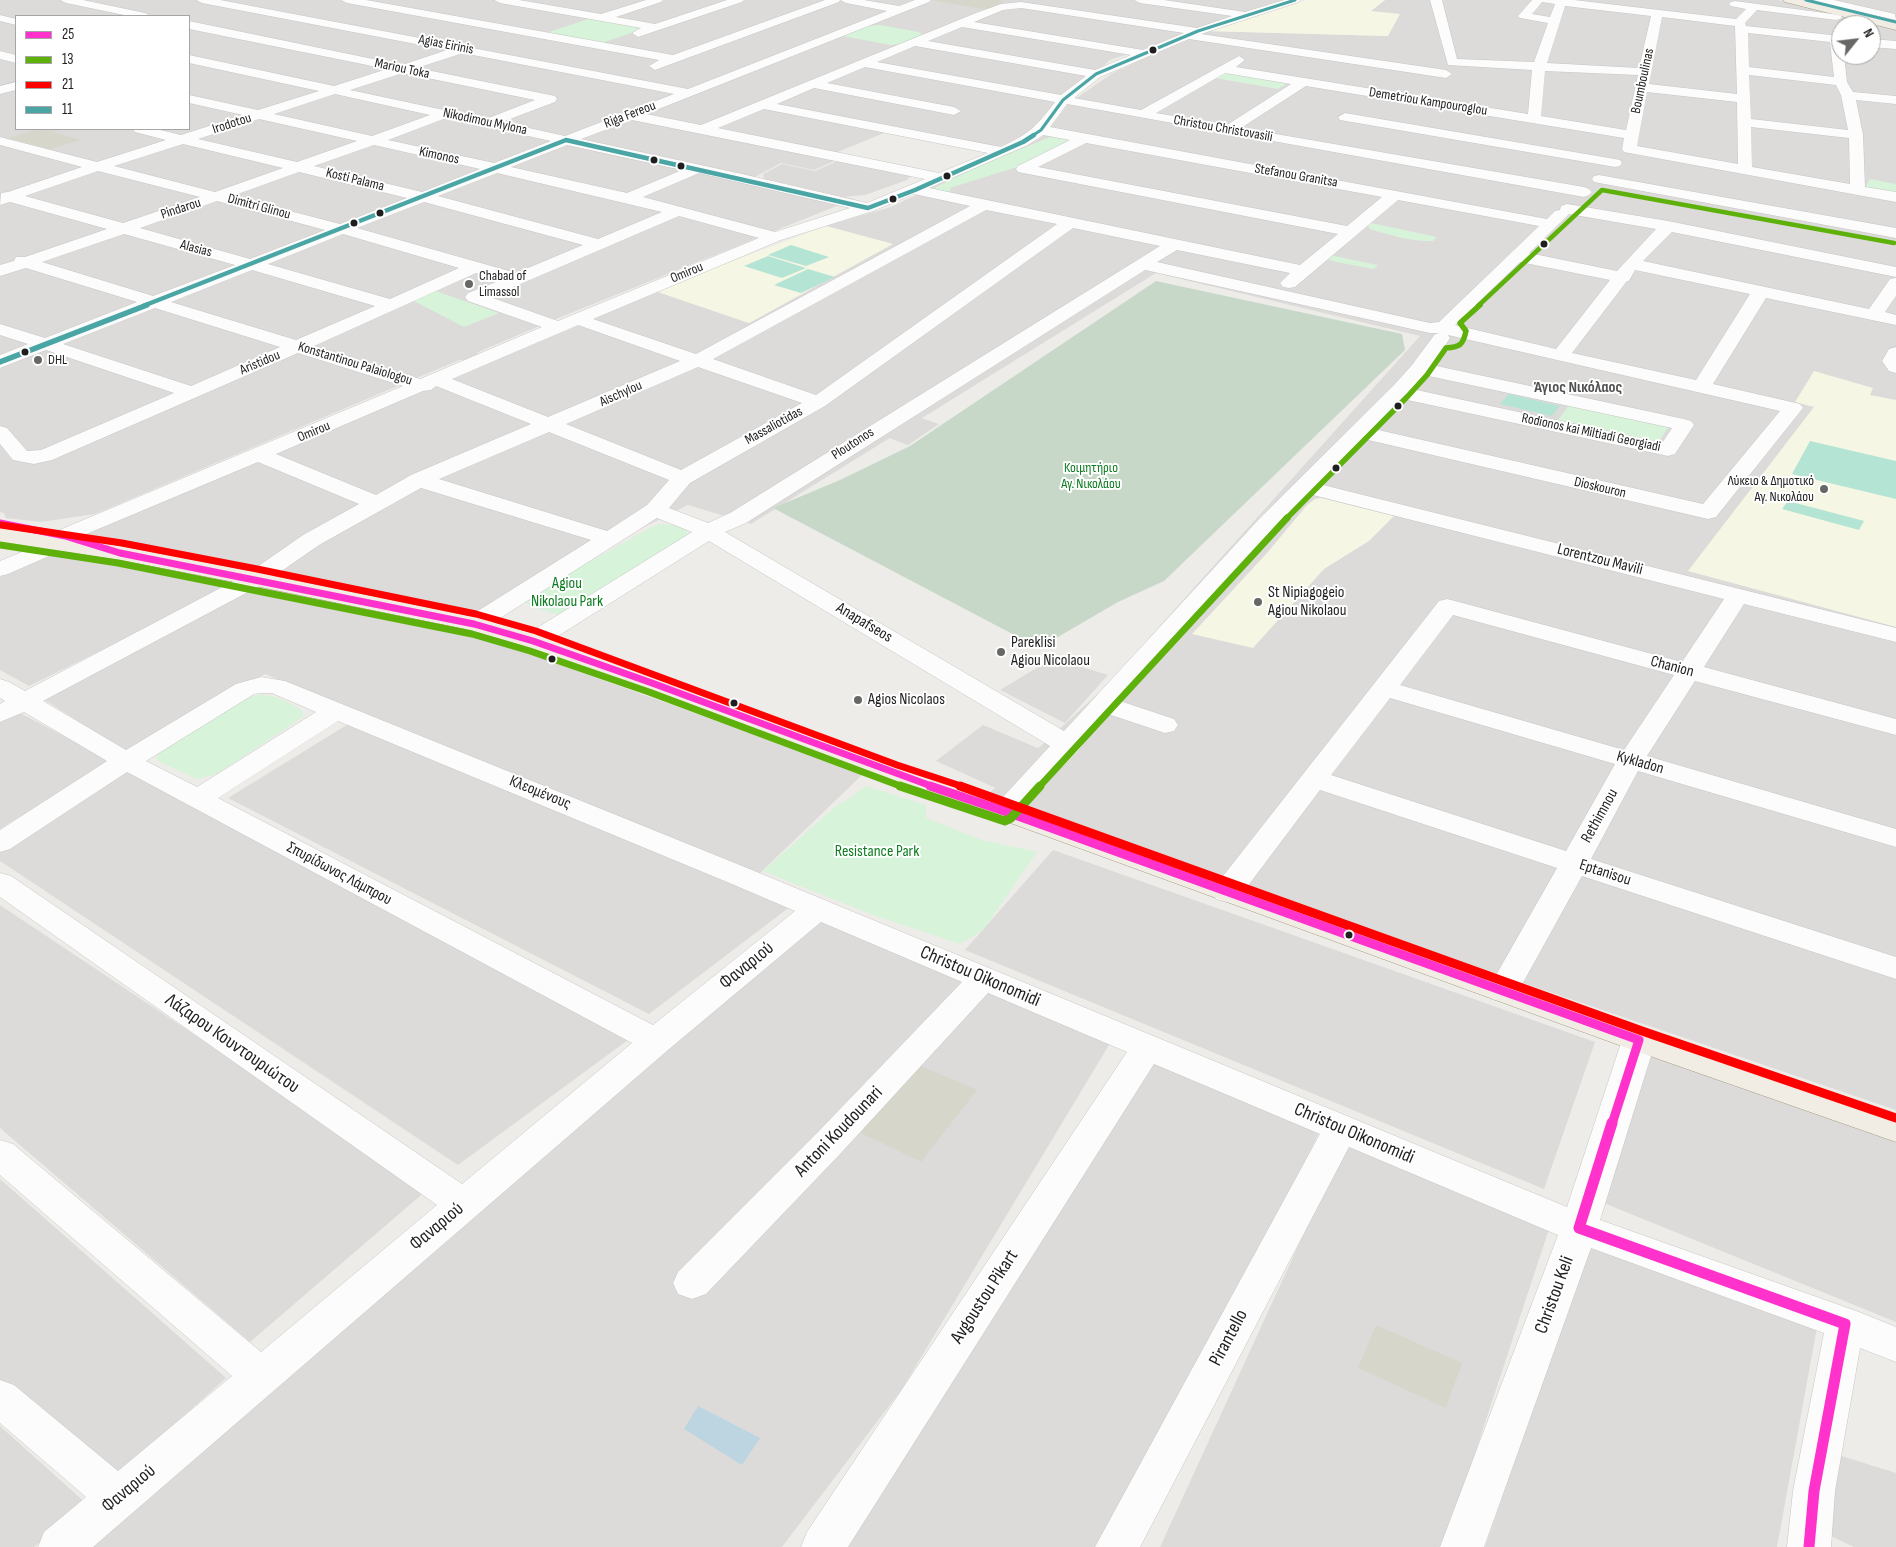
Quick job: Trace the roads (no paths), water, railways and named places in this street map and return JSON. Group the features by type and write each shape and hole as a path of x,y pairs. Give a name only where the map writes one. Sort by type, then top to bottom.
{"main road":[{"path":"1789,0 1896,22"},
{"path":"1806,0 1896,22"},
{"path":"0,523 60,540 120,553 474,624 533,641 652,683 894,774 1004,811 1640,1040 1896,1129"},
{"path":"0,535 60,540"}],"street":[{"path":"66,0 141,15"},
{"name":"Agias Eirinis","path":"202,0 621,78 690,93"},
{"path":"347,0 598,47 673,59"},
{"path":"379,6 411,0"},
{"path":"500,0 655,28"},
{"path":"538,7 564,0"},
{"path":"602,18 658,0"},
{"path":"598,47 738,0"},
{"path":"621,78 835,0"},
{"path":"846,0 901,10"},
{"name":"Riga Fereou","path":"0,362 925,0"},
{"path":"1140,0 1248,15"},
{"path":"1206,10 1225,0"},
{"name":"Omirou","path":"0,569 60,540 577,319 776,237 868,208 1002,152 1041,130 1063,100 1096,74 1193,33 1295,0"},
{"path":"1433,102 1449,68 1436,0"},
{"path":"1538,0 1524,16 1554,21"},
{"path":"1546,0 1657,13 1831,39"},
{"path":"1819,0 1896,22"},
{"path":"1534,120 1540,66 1561,2"},
{"path":"1725,3 1831,16"},
{"path":"704,129 764,105 812,78 832,76 913,42 1010,5 1120,20 1261,46 1338,53 1449,68 1540,66 1645,72"},
{"path":"196,37 308,7"},
{"path":"1745,170 1741,26 1754,7"},
{"name":"Boumboulinas","path":"1630,142 1657,13"},
{"path":"0,18 15,22"},
{"path":"1077,43 1120,20"},
{"path":"870,22 897,26"},
{"path":"960,24 1142,53"},
{"name":"Mariou Toka","path":"190,25 550,99 488,123"},
{"path":"913,29 937,33"},
{"path":"830,37 859,42"},
{"path":"913,42 1096,74"},
{"path":"1881,44 1896,45"},
{"path":"878,45 898,48"},
{"path":"1142,115 1261,46"},
{"name":"Irodotou","path":"3,197 464,49"},
{"name":"Nikodimou Mylona","path":"190,59 742,178 868,208"},
{"name":"Christou Christovasili","path":"863,63 1303,144 1584,192"},
{"path":"765,64 793,69"},
{"path":"1840,65 1840,82 1848,95 1856,135 1858,190"},
{"name":"Demetriou Kampouroglou","path":"1224,69 1534,120 1745,170 1896,196"},
{"path":"512,92 577,70"},
{"path":"1743,70 1840,82"},
{"path":"812,78 954,111"},
{"path":"1207,79 1246,86"},
{"path":"1229,130 1303,82"},
{"path":"0,90 15,86"},
{"path":"1642,87 1744,99"},
{"path":"907,132 1000,88"},
{"path":"1266,89 1286,93"},
{"path":"1374,94 1340,119 1615,163"},
{"path":"0,95 15,98"},
{"path":"1848,95 1896,100"},
{"name":"Kimonos","path":"190,99 628,198 776,237"},
{"path":"764,105 1002,152"},
{"name":"Pindarou","path":"0,271 302,167 446,114"},
{"path":"630,115 939,178"},
{"path":"1743,122 1856,135"},
{"name":"Kosti Palama","path":"144,130 423,197 598,244"},
{"name":"Stefanou Granitsa","path":"1041,130 1551,224"},
{"path":"1263,170 1320,133"},
{"path":"1082,139 1023,169 1351,232"},
{"name":"Dimitri Glinou","path":"0,141 342,229 517,279"},
{"path":"1004,811 1068,745 1103,704 1303,486 1361,432 1420,368 1444,329 1517,256 1615,163 1630,142"},
{"path":"778,162 804,149"},
{"path":"628,198 696,169"},
{"path":"742,178 760,170"},
{"path":"1599,179 1896,233"},
{"path":"914,190 1303,271"},
{"path":"1276,294 1396,194"},
{"name":"Alasias","path":"3,197 251,264 392,306"},
{"name":"Aischylou","path":"13,707 255,579 311,540 420,480 698,360 985,204"},
{"path":"1567,209 1668,226 1896,272"},
{"path":"558,327 474,297 678,211"},
{"name":"Massaliotidas","path":"474,624 655,510 682,478 818,402 1071,222"},
{"path":"1560,356 1627,270 1668,226"},
{"name":"Ploutonos","path":"533,641 680,551 708,531 738,518 912,407 1173,245"},
{"name":"Konstantinou Palaiologou","path":"0,255 156,301 299,347 431,383 550,425 682,478"},
{"path":"1517,256 1627,270 1761,291 1896,320"},
{"path":"1143,264 1702,387 1761,291"},
{"name":"Aristidou","path":"0,432 16,454 28,459 45,456 392,306 475,266"},
{"path":"1874,315 1896,283"},
{"path":"577,319 818,402"},
{"path":"0,329 191,392"},
{"path":"1896,353 1891,361 1896,367"},
{"name":"Rodionos kai Miltiadi Georgiadi","path":"1398,392 1668,450 1684,425 1420,368"},
{"name":"Dioskouron","path":"1361,432 1708,512 1792,408 1702,387"},
{"path":"259,455 378,504"},
{"path":"420,480 610,538"},
{"name":"Lorentzou Mavili","path":"1303,486 1896,635"},
{"name":"Anapafseos","path":"655,510 708,531 1068,745"},
{"name":"Rethimnou","path":"1503,991 1631,760 1738,594"},
{"name":"Chanion","path":"1384,688 1447,606 1896,727"},
{"name":"Κλεομένους","path":"126,761 245,689 261,685 276,686 817,909"},
{"name":"Σπυρίδωνος Λάμπρου","path":"0,687 13,707 126,761 656,1041"},
{"path":"1227,892 1384,688"},
{"name":"Kykladon","path":"1384,688 1896,838"},
{"path":"1103,704 1165,725"},
{"path":"197,799 337,710"},
{"path":"0,843 126,761"},
{"name":"Eptanisou","path":"1314,779 1896,968"},
{"name":"Λάζαρου Κουντουριώτου","path":"0,883 464,1204"},
{"name":"Christou Oikonomidi","path":"817,909 1579,1228 1845,1324 1896,1345"},
{"name":"Φαναριού","path":"60,1547 656,1041 817,909"},
{"name":"Antoni Koudounari","path":"692,1283 829,1143 983,979"},
{"name":"Christou Keli","path":"1462,1547 1579,1228 1640,1040"},
{"name":"Avgoustou Pikart","path":"823,1547 1147,1048"},
{"name":"Pirantello","path":"1117,1547 1342,1129"},
{"path":"0,1154 262,1376"},
{"path":"1809,1547 1814,1491 1845,1324"},
{"path":"0,1398 118,1497"}],"water":[{"path":"698,1406 760,1438 742,1465 684,1429"}],"place":[{"name":"Chabad of Limassol","path":"469,284"},
{"name":"DHL","path":"38,360"},
{"name":"Λύκειο & Δημοτικό Αγ. Νικολάου","path":"1824,489"},
{"name":"St Nipiagogeio Agiou Nikolaou","path":"1258,602"},
{"name":"Pareklisi Agiou Nicolaou","path":"1001,652"},
{"name":"Agios Nicolaos","path":"858,700"}],"district":[{"name":"Άγιος Νικόλαος","path":"1578,388"}],"park label":[{"name":"Κοιμητήριο Αγ. Νικολάου","path":"1091,476"},
{"name":"Agiou Nikolaou Park","path":"567,593"},
{"name":"Resistance Park","path":"877,852"}]}
